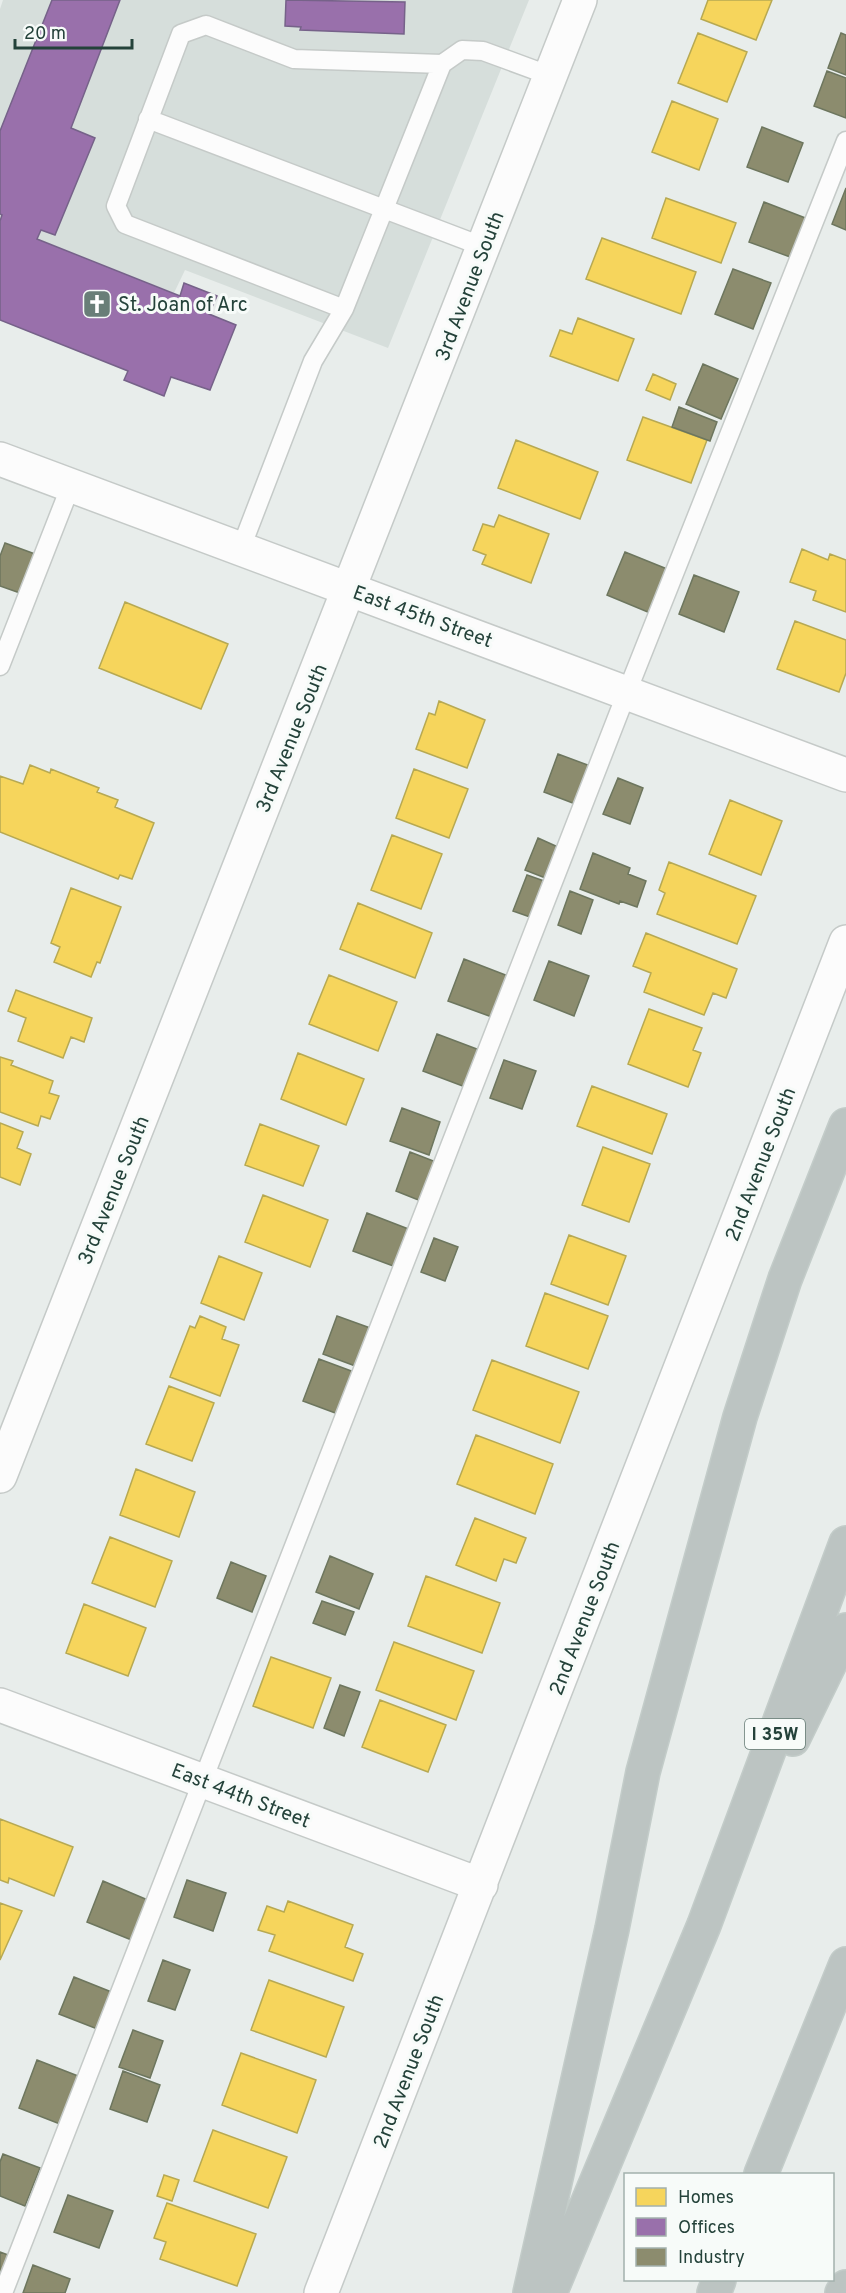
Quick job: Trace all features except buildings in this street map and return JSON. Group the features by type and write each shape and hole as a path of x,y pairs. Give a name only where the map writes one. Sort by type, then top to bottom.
{"highway":[{"path":"530,2293 609,1941 643,1772 740,1417 785,1279 846,1125"},
{"name":"I 35W","path":"550,2293 704,1924 846,1543"},
{"path":"704,1924 846,1630"},
{"path":"763,2173 846,1964"},
{"path":"842,2293 846,2287"}],"street":[{"name":"3rd Avenue South","path":"0,1476 580,0"},
{"name":"East 45th Street","path":"0,459 846,775"},
{"name":"2nd Avenue South","path":"321,2293 846,942"},
{"name":"East 44th Street","path":"0,1706 481,1885"}],"lane":[{"path":"344,309 125,224 116,206 181,34 206,25 294,59 442,64"},
{"path":"241,548 313,361 344,309 442,64 462,50 483,51 551,76"},
{"path":"148,119 484,247"},
{"path":"3,2293 627,692 846,141"},
{"path":"0,666 71,485"}],"shaded area":[{"path":"3,0 529,0 388,348 185,270 174,293 0,224 0,9"}],"place":[{"name":"St. Joan of Arc","path":"97,304"}]}
